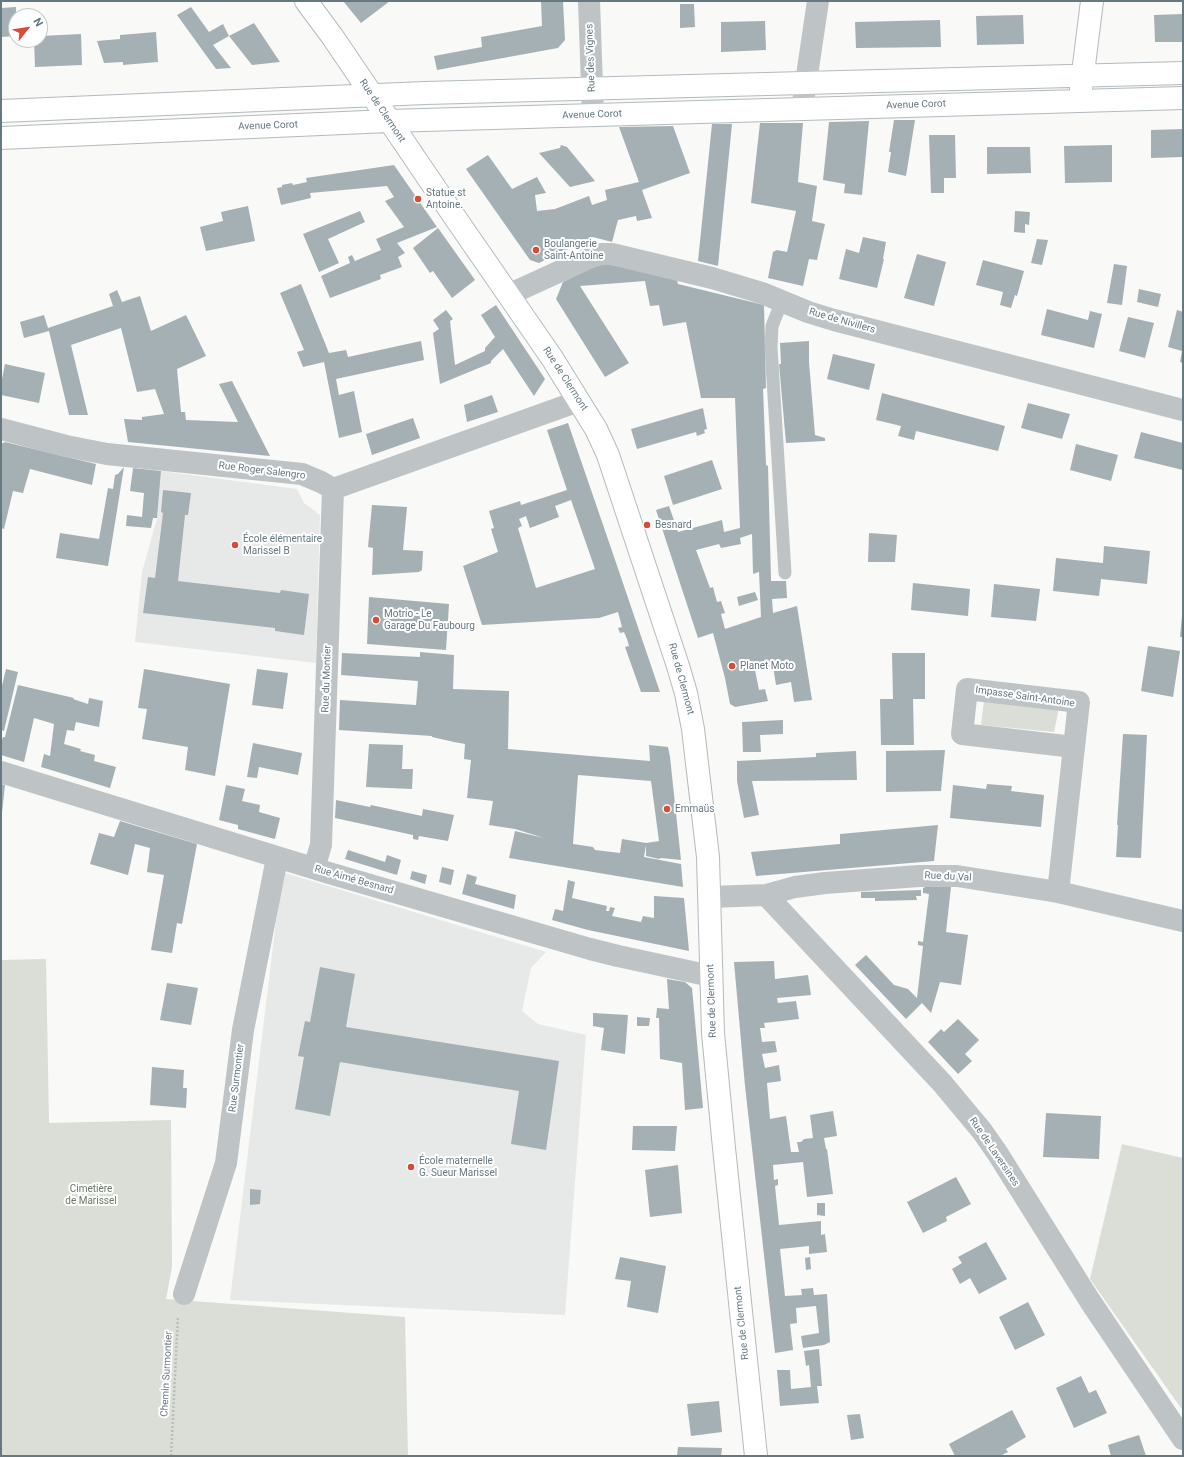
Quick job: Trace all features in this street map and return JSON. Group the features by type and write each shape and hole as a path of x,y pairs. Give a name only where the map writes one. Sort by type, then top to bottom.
{"street":[{"name":"Rue de Clermont","path":"306,1 552,358 596,429 608,455 665,625 686,694 697,756 708,857 713,1032 756,1456"},
{"name":"Rue des Vignes","path":"588,1 593,115"},
{"path":"802,109 818,1"},
{"path":"1080,100 1092,1"},
{"path":"1,111 372,95 1183,73"},
{"name":"Avenue Corot","path":"1,138 389,121 1183,98"},
{"name":"Rue de Nivillers","path":"508,295 591,257 601,254 612,254 712,278 782,300 808,312 834,320 1183,410"},
{"path":"333,489 579,401"},
{"name":"Rue Roger Salengro","path":"1,429 66,446 107,454 302,474 333,489"},
{"name":"Rue du Montier","path":"314,868 321,845 333,489"},
{"name":"Impasse Saint-Antoine","path":"1058,892 1079,702 967,689 962,734 1074,747"},
{"name":"Rue Aimé Besnard","path":"1,772 277,858 618,956 711,976"},
{"name":"Rue Surmontier","path":"184,1294 222,1180 226,1163 243,1030 277,858"},
{"name":"Rue du Val","path":"710,897 766,895 810,884 939,875 972,878 1058,892 1183,922"},
{"name":"Rue de Laversines","path":"766,895 942,1083 982,1131 1090,1301 1183,1439"}],"lane":[{"path":"782,300 772,326 771,347 785,573"}],"path":[{"name":"Chemin Surmontier","path":"171,1456 179,1309 184,1294"}],"shaded area":[{"name":"École élémentaire Marissel B","path":"161,471 297,489 304,503 320,515 316,663 135,642 142,572 157,518"},
{"name":"École maternelle G. Sueur Marissel","path":"282,872 546,952 531,968 522,1011 538,1024 586,1035 565,1315 230,1300"}],"green space":[{"path":"984,701 1059,708 1054,732 981,725"},
{"name":"Cimetière de Marissel","path":"46,959 49,1123 171,1120 172,1267 166,1299 405,1317 408,1456 1,1456 1,960"},
{"path":"1122,1144 1183,1158 1183,1411 1090,1279"}],"building":[{"path":"343,1 390,1 361,23"},
{"path":"541,1 563,1 565,40 558,48 437,70 434,56 482,47 481,37 542,26"},
{"path":"680,4 694,4 695,27 680,28"},
{"path":"16,7 8,8 8,37 1,37 1,8"},
{"path":"191,7 209,32 223,24 229,36 213,45 231,68 216,69 177,15"},
{"path":"1183,14 1183,42 1155,42 1154,15"},
{"path":"1023,15 1024,44 977,45 976,16"},
{"path":"940,20 941,47 856,48 855,22"},
{"path":"765,21 766,50 721,52 721,22"},
{"path":"254,23 280,62 252,65 229,36"},
{"path":"156,32 158,62 123,65 123,62 104,63 97,41 120,39 120,35"},
{"path":"81,34 82,65 35,67 34,48 48,48 48,36"},
{"path":"894,120 915,120 906,176 888,172 891,152 889,152"},
{"path":"869,121 862,195 844,193 845,184 823,180 829,122"},
{"path":"760,123 803,123 798,182 817,186 812,221 825,224 817,260 809,259 803,286 768,278 773,252 777,250 787,252 796,211 751,203"},
{"path":"712,124 732,124 718,266 698,261"},
{"path":"673,126 690,173 642,190 652,218 637,221 636,216 618,220 612,242 593,237 539,263 530,260 466,169 488,155 512,189 537,177 546,193 535,195 537,211 555,209 589,196 592,205 607,200 605,190 639,182 619,127"},
{"path":"1183,129 1183,157 1151,158 1151,130"},
{"path":"929,135 955,135 956,178 944,178 944,193 931,193"},
{"path":"561,145 567,147 595,181 570,187 539,153 560,148"},
{"path":"1112,145 1112,182 1065,183 1064,146"},
{"path":"987,147 1030,147 1031,173 987,174"},
{"path":"394,165 437,227 397,243 405,253 398,257 402,267 380,275 381,279 330,298 321,276 350,263 348,257 352,255 355,261 381,250 376,239 404,227 385,201 394,197 387,186 310,193 311,198 281,205 277,188 282,187 282,185 292,183 293,185 307,182 306,178"},
{"path":"248,206 255,241 206,251 200,227 223,221 221,212"},
{"path":"360,211 365,222 328,239 339,263 319,272 303,234"},
{"path":"1015,211 1030,212 1029,225 1025,224 1025,233 1014,232"},
{"path":"438,228 475,280 452,298 433,271 430,273 413,248"},
{"path":"863,237 886,242 884,259 877,288 839,279 846,249 859,253"},
{"path":"1037,239 1048,240 1042,265 1031,263"},
{"path":"917,254 946,262 934,306 904,298"},
{"path":"983,260 1024,271 1017,296 1015,295 1011,308 1000,305 1003,292 976,285"},
{"path":"599,264 623,265 676,277 678,284 764,305 766,388 763,389 766,465 768,466 771,581 786,581 787,598 772,599 773,613 797,606 812,700 794,702 791,682 776,685 773,666 755,670 759,690 765,689 768,701 735,707 730,704 713,633 698,638 656,510 669,506 678,532 722,520 724,532 740,528 735,398 701,398 686,322 663,326 659,305 650,306 645,281 580,286 629,363 605,377 556,299 563,282","holes":["752,534 753,574 759,572 761,617 725,629 721,614 725,613 721,601 717,602 713,587 710,588 696,550 719,544 721,548 741,544 740,538"]},
{"path":"1114,264 1127,266 1122,305 1107,303"},
{"path":"301,284 329,353 346,350 348,357 421,341 424,360 336,379 339,395 354,391 362,432 339,438 324,362 303,367 297,352 304,350 280,293"},
{"path":"1139,289 1161,294 1158,307 1137,302"},
{"path":"117,290 122,302 140,296 151,331 186,315 206,356 177,369 181,412 185,412 186,420 238,422 219,384 232,381 270,456 128,442 124,419 142,420 142,417 164,414 155,389 137,392 121,328 71,345 88,415 69,415 49,331 24,338 20,322 44,315 48,328 113,306 109,294"},
{"path":"496,305 545,379 534,396 503,349 491,361 491,363 440,384 433,333 439,329 433,320 446,310 453,319 450,321 455,365 485,351 485,348 495,337 481,315"},
{"path":"1047,309 1088,320 1090,311 1102,314 1094,348 1041,335"},
{"path":"1177,310 1183,312 1183,363 1180,362 1182,351 1168,347"},
{"path":"1128,317 1154,323 1145,358 1119,351"},
{"path":"809,341 809,362 815,435 825,438 825,441 786,443 779,364 781,364 780,343"},
{"path":"833,354 875,364 869,390 827,379"},
{"path":"5,364 45,373 39,403 1,395 1,384"},
{"path":"882,393 1005,426 998,451 916,431 914,440 898,436 901,426 876,420"},
{"path":"492,395 498,412 467,422 464,405"},
{"path":"1028,403 1070,414 1062,439 1021,428"},
{"path":"703,408 707,429 704,430 705,433 697,436 696,432 637,449 631,429"},
{"path":"413,418 420,438 372,455 366,434"},
{"path":"568,423 660,692 641,692 625,647 629,646 627,639 624,632 620,633 618,628 622,627 618,612 599,618 482,625 463,566 498,552 491,529 494,528 489,511 520,501 521,505 567,490 547,430","holes":["571,500 595,569 536,588 518,528 522,526 519,519 526,516 530,528 559,517 555,506"]},
{"path":"1141,432 1183,443 1183,470 1134,458"},
{"path":"5,442 96,464 92,485 30,469 23,493 13,491 4,529 1,528 1,444"},
{"path":"1076,444 1118,455 1111,481 1070,470"},
{"path":"712,460 722,489 673,505 664,476"},
{"path":"124,467 108,566 56,558 60,533 99,539 108,488 113,489 115,475 118,474"},
{"path":"133,468 161,471 157,518 153,518 151,528 126,526 127,515 142,517 144,493 130,491"},
{"path":"163,490 191,493 188,515 185,515 178,581 280,593 281,590 309,594 304,635 275,631 275,628 143,613 148,577 155,578 163,513 161,512"},
{"path":"372,505 407,507 403,550 423,551 422,570 419,572 372,575 373,548 368,547"},
{"path":"869,533 897,535 895,562 868,562"},
{"path":"1104,546 1150,551 1147,584 1101,579 1099,596 1053,591 1056,558 1103,563"},
{"path":"913,583 970,589 968,616 911,610"},
{"path":"994,584 1040,589 1036,621 991,617"},
{"path":"755,592 758,600 739,606 737,597"},
{"path":"369,597 449,604 446,650 367,644"},
{"path":"1182,616 1183,637 1180,637"},
{"path":"1148,646 1180,651 1173,697 1141,691"},
{"path":"420,652 454,655 453,689 509,691 508,749 650,761 649,745 668,747 681,860 659,859 646,856 646,845 644,857 681,864 683,887 509,858 515,831 544,838 515,829 489,825 493,801 467,798 471,760 464,759 465,744 432,736 339,730 340,700 416,705 418,681 341,675 342,653 420,657","holes":["578,775 651,781 659,841 646,843 622,839 620,853 595,850 593,847 573,844"]},
{"path":"892,653 925,653 925,699 913,699 914,745 881,745 880,699 893,699"},
{"path":"6,669 18,672 4,731 1,730 1,690"},
{"path":"144,669 230,684 215,776 185,770 188,747 142,739 147,709 138,708"},
{"path":"257,669 288,673 283,709 252,705"},
{"path":"18,685 74,698 73,699 88,704 89,698 103,701 99,727 76,722 74,731 67,730 64,744 81,749 80,751 95,755 94,761 116,767 110,788 41,767 44,754 50,756 54,724 34,718 24,762 1,755 1,743 3,737 5,737"},
{"path":"783,720 783,734 760,735 761,752 743,752 742,722"},
{"path":"1123,734 1147,735 1141,858 1116,857"},
{"path":"253,743 302,753 298,775 259,767 257,778 247,777"},
{"path":"369,744 403,745 402,769 413,769 412,789 366,787"},
{"path":"945,750 941,791 886,792 886,751"},
{"path":"856,751 857,780 752,781 759,815 744,818 737,781 737,761 816,757 816,753"},
{"path":"1,784 5,785 2,813 1,813"},
{"path":"987,784 1012,786 1011,791 1044,795 1041,827 950,818 953,785 986,789"},
{"path":"226,785 245,789 242,801 260,805 259,812 280,818 275,839 238,829 238,825 219,820"},
{"path":"336,800 370,807 371,805 422,816 423,809 454,815 448,841 419,836 418,840 413,839 413,835 335,818"},
{"path":"120,821 197,844 182,924 177,923 172,953 151,950 164,875 147,872 150,848 135,844 128,875 90,864 99,833 114,837"},
{"path":"938,825 934,861 756,876 751,852 840,844 840,834"},
{"path":"348,850 385,862 387,855 401,860 397,875 345,859"},
{"path":"442,867 454,870 451,885 439,882"},
{"path":"412,871 427,875 425,884 410,879"},
{"path":"467,874 477,877 475,884 516,895 514,909 462,894"},
{"path":"568,880 575,882 572,898 607,906 606,911 609,911 610,907 615,908 612,916 641,922 643,916 654,918 654,896 684,898 689,951 588,930 552,920 555,909 563,911"},
{"path":"930,885 951,887 946,932 968,935 961,985 940,982 931,1013 922,1003 906,1019 855,965 866,955 894,985 908,989 917,998 923,946 918,945 918,941 923,942 929,894 923,893 923,888"},
{"path":"921,890 921,896 916,896 917,900 875,901 875,898 861,898 861,892"},
{"path":"774,961 775,979 808,975 811,995 777,998 778,1003 796,1001 799,1019 764,1023 765,1028 760,1028 762,1042 775,1041 777,1052 762,1054 765,1068 779,1065 781,1081 767,1083 770,1119 786,1116 791,1152 799,1152 797,1142 801,1142 804,1139 813,1138 810,1115 833,1111 837,1136 824,1138 827,1149 833,1194 807,1197 803,1162 773,1165 774,1180 778,1179 778,1185 775,1186 779,1225 821,1221 821,1235 825,1234 827,1252 809,1254 809,1246 780,1249 785,1296 802,1295 801,1289 813,1288 814,1295 827,1294 830,1342 824,1345 803,1348 801,1336 819,1333 816,1306 796,1308 797,1323 790,1324 793,1350 775,1353 745,1086 734,962"},
{"path":"320,967 355,974 346,1027 559,1061 546,1150 511,1144 519,1091 340,1062 330,1116 295,1109 304,1057 298,1056 305,1021 310,1022"},
{"path":"667,979 685,982 692,988 703,1108 685,1110 682,1063 660,1059 659,1018 656,1018 657,1008 669,1009"},
{"path":"167,983 198,988 191,1025 160,1020"},
{"path":"593,1013 628,1015 625,1054 601,1050 604,1028 593,1026"},
{"path":"637,1017 650,1018 649,1026 637,1026"},
{"path":"958,1019 979,1040 965,1054 972,1061 958,1074 928,1042 941,1029 944,1032"},
{"path":"152,1067 184,1070 183,1088 187,1088 186,1108 150,1105"},
{"path":"1046,1113 1101,1116 1099,1159 1043,1157"},
{"path":"633,1126 677,1126 675,1151 632,1150"},
{"path":"678,1165 682,1213 650,1217 645,1170"},
{"path":"956,1177 971,1204 946,1217 947,1221 923,1233 907,1202"},
{"path":"250,1189 261,1190 260,1204 250,1205"},
{"path":"817,1203 825,1203 825,1216 817,1215"},
{"path":"986,1242 1007,1279 979,1294 970,1278 960,1284 952,1269 962,1263 958,1257"},
{"path":"620,1257 666,1266 658,1313 627,1307 631,1281 615,1279"},
{"path":"810,1257 811,1269 806,1270 805,1258"},
{"path":"1028,1302 1045,1335 1015,1350 999,1317"},
{"path":"819,1349 822,1386 817,1386 819,1403 780,1406 777,1370 790,1370 791,1389 811,1387 809,1365 806,1366 804,1351"},
{"path":"1081,1376 1089,1393 1096,1390 1107,1413 1074,1428 1056,1388"},
{"path":"719,1401 722,1432 691,1436 687,1404"},
{"path":"1012,1410 1026,1437 1006,1449 1008,1452 1000,1456 955,1456 949,1444"},
{"path":"860,1414 864,1438 851,1440 847,1415"},
{"path":"1139,1435 1146,1456 1111,1456 1108,1445"},
{"path":"678,1447 722,1448 721,1456 677,1456"}],"place":[{"name":"Statue st Antoine.","path":"418,199"},
{"name":"Boulangerie Saint-Antoine","path":"536,250"},
{"name":"Besnard","path":"647,525"},
{"name":"École élémentaire Marissel B","path":"235,545"},
{"name":"Motrio - Le Garage Du Faubourg","path":"376,620"},
{"name":"Planet Moto","path":"732,666"},
{"name":"Emmaüs","path":"667,809"},
{"name":"École maternelle G. Sueur Marissel","path":"411,1167"}]}
